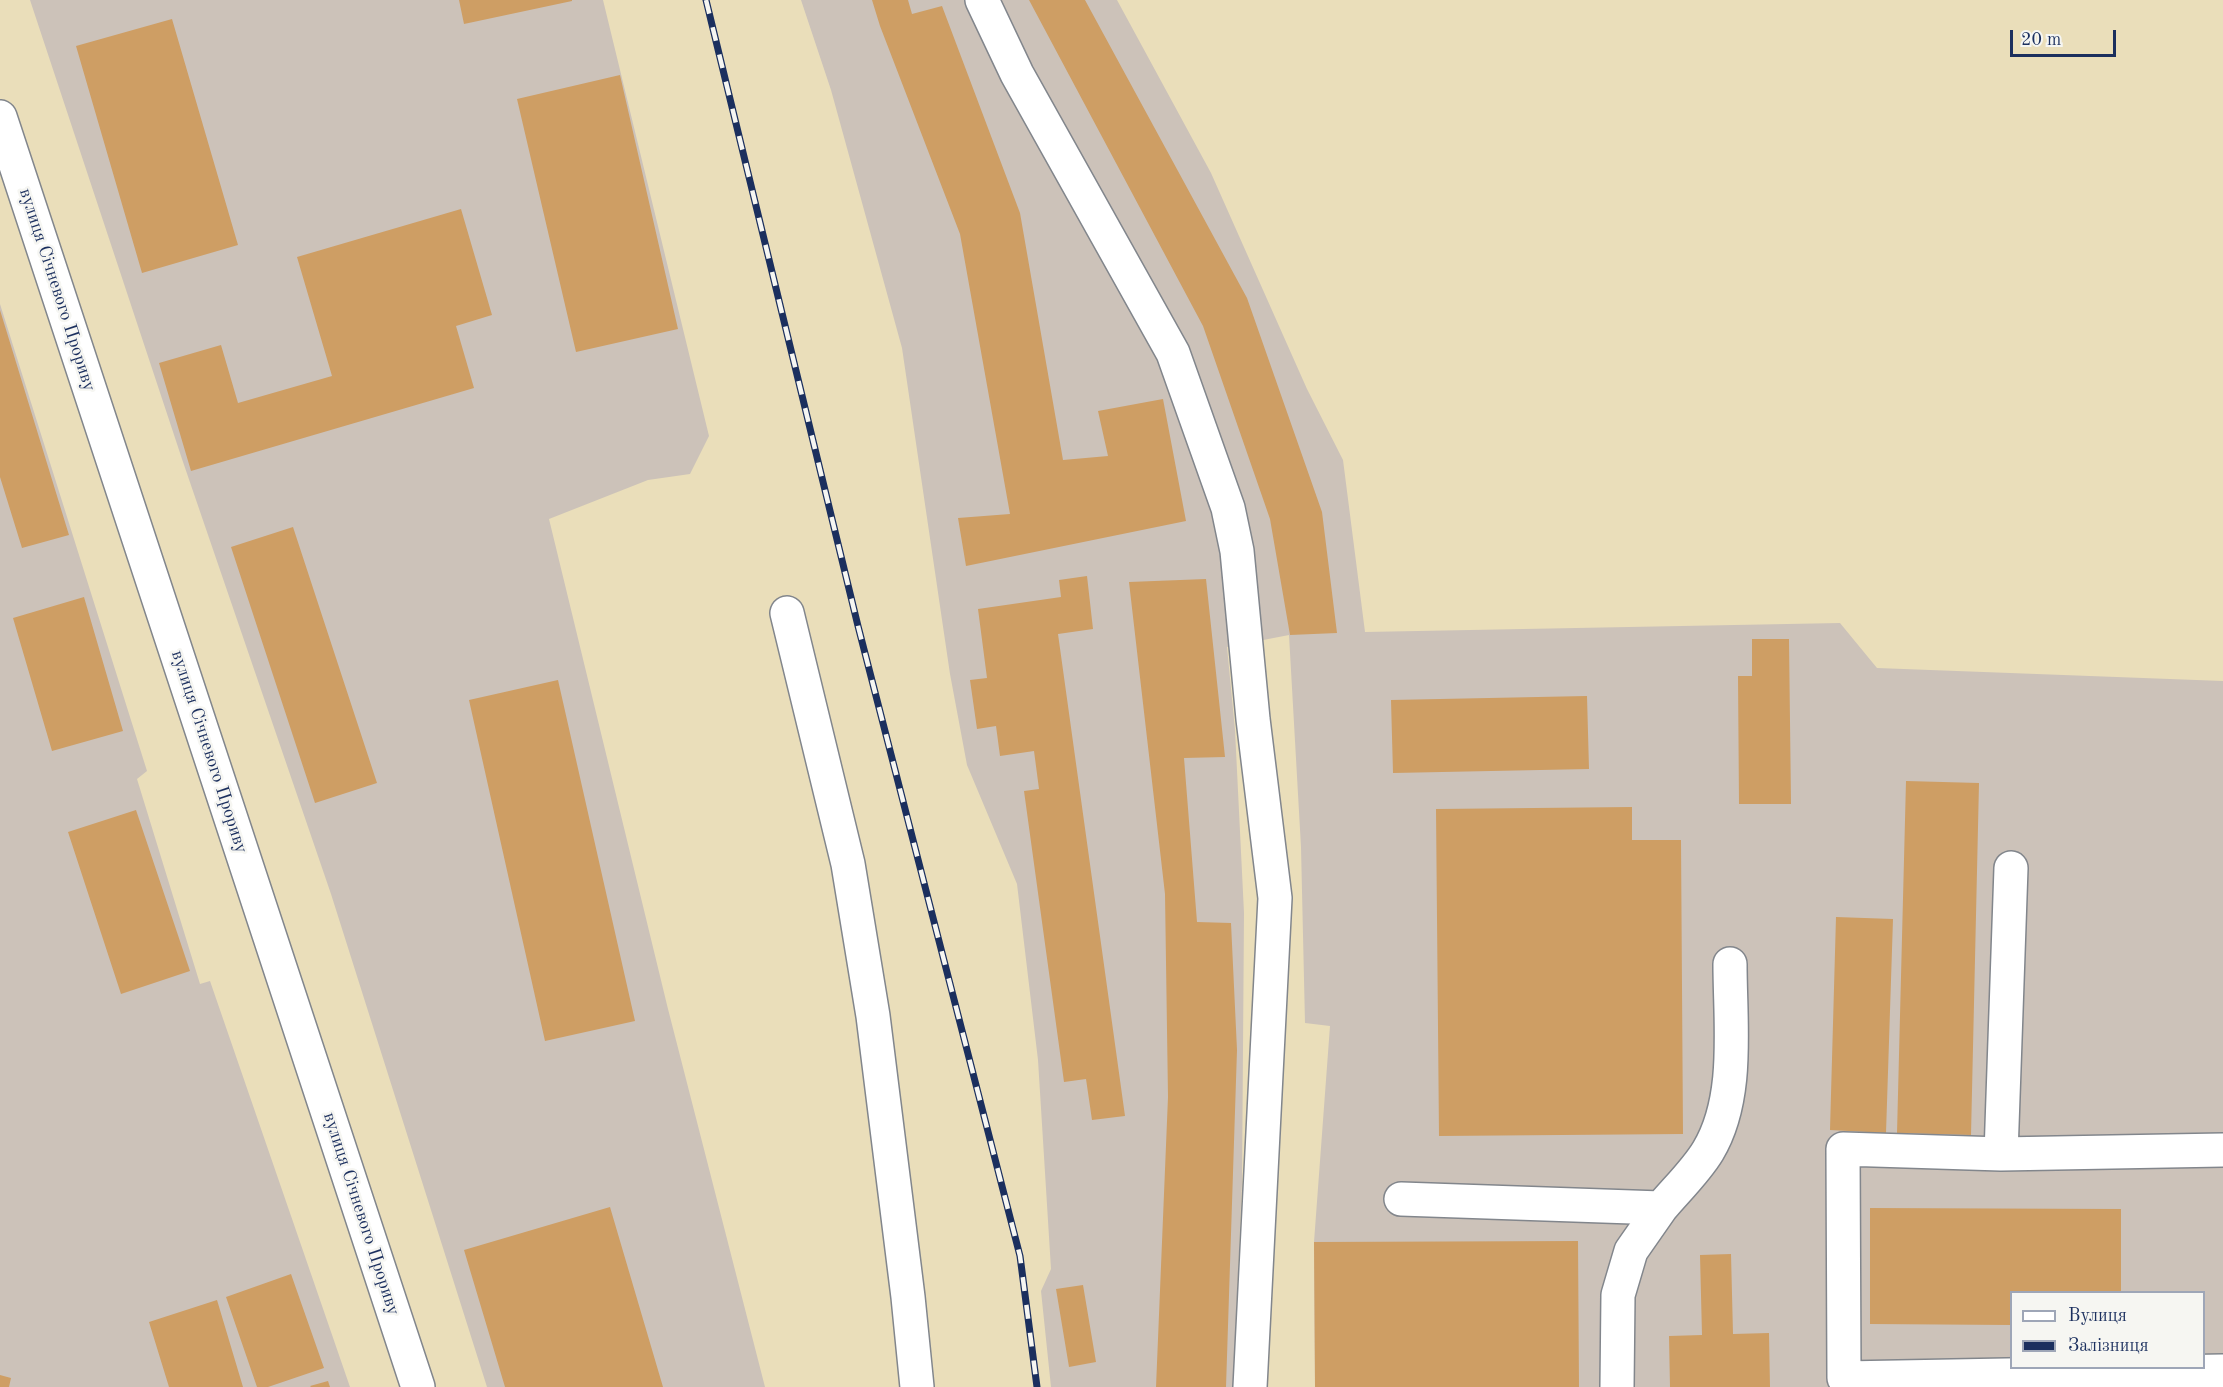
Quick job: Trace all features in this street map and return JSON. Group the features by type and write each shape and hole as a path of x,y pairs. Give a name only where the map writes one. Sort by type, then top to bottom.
{"street":[{"path":"982,0 1017,74 1173,353 1228,508 1237,551 1253,719 1275,898 1250,1387"},
{"name":"вулиця Січневого Прориву","path":"0,117 11,189 418,1387"},
{"path":"787,613 848,864 873,1016 917,1387"},
{"path":"2001,1154 2011,868"},
{"path":"1617,1387 1618,1295 1631,1251 1661,1208 1708,1151 1725,1112 1730,1074 1730,964"},
{"path":"2223,1150 2001,1154 1843,1149 1844,1378 2223,1371"},
{"path":"1401,1199 1661,1208"}],"shaded area":[{"path":"30,0 603,0 709,436 690,474 648,480 549,519 668,1009 765,1387 487,1387 331,894 182,459"},
{"path":"801,0 1117,0 1211,173 1307,389 1343,460 1365,632 1840,623 1877,668 2223,681 2223,1387 1315,1387 1314,1242 1330,1026 1305,1023 1301,847 1289,635 1227,647 1235,730 1244,913 1242,1183 1233,1387 1051,1387 1041,1291 1051,1269 1038,1060 1017,884 967,765 950,674 902,348 831,90"},
{"path":"0,304 147,771 137,779 200,984 210,981 350,1387 0,1387"}],"building":[{"path":"459,0 572,0 572,1 464,24"},
{"path":"872,0 908,0 912,14 942,6 1020,213 1063,460 1108,456 1098,411 1163,399 1186,521 966,566 958,518 1010,514 960,234"},
{"path":"1029,0 1085,0 1247,298 1322,512 1337,633 1290,635 1270,519 1203,326"},
{"path":"172,19 238,245 142,273 76,46"},
{"path":"620,75 678,329 576,352 517,99"},
{"path":"461,209 492,315 456,326 474,388 191,471 159,363 221,345 238,403 332,376 297,257"},
{"path":"0,310 69,535 22,548 0,477"},
{"path":"293,527 377,783 315,803 231,547"},
{"path":"1087,576 1093,629 1058,634 1125,1116 1092,1120 1086,1079 1064,1082 1024,791 1039,789 1034,751 1000,756 996,726 977,729 970,680 987,678 978,609 1061,597 1059,580"},
{"path":"1206,579 1225,757 1184,758 1197,922 1231,923 1237,1050 1226,1387 1156,1387 1168,1097 1165,894 1129,582"},
{"path":"84,597 123,731 52,751 13,618"},
{"path":"1752,639 1789,639 1791,804 1739,804 1738,676 1752,676"},
{"path":"558,680 635,1021 545,1041 469,700"},
{"path":"1587,696 1589,769 1393,773 1391,700"},
{"path":"1906,781 1979,783 1971,1135 1897,1133"},
{"path":"1632,807 1632,840 1681,840 1683,1134 1439,1136 1436,809"},
{"path":"136,810 190,971 121,994 68,832"},
{"path":"1836,917 1893,919 1886,1133 1830,1130"},
{"path":"610,1207 663,1387 505,1387 464,1250"},
{"path":"1870,1208 2121,1209 2121,1291 2010,1291 2010,1325 1870,1324"},
{"path":"1578,1241 1579,1387 1315,1387 1314,1242"},
{"path":"1731,1254 1733,1334 1769,1333 1770,1387 1670,1387 1669,1336 1702,1335 1700,1255"},
{"path":"291,1274 324,1368 268,1387 257,1387 226,1297"},
{"path":"1083,1285 1096,1362 1069,1367 1056,1289"},
{"path":"217,1300 243,1387 169,1387 149,1322"},
{"path":"0,1375 11,1378 9,1387 0,1387"},
{"path":"328,1381 330,1387 310,1386"}],"railway":[{"path":"706,0 858,626 1020,1256 1037,1387"}]}
